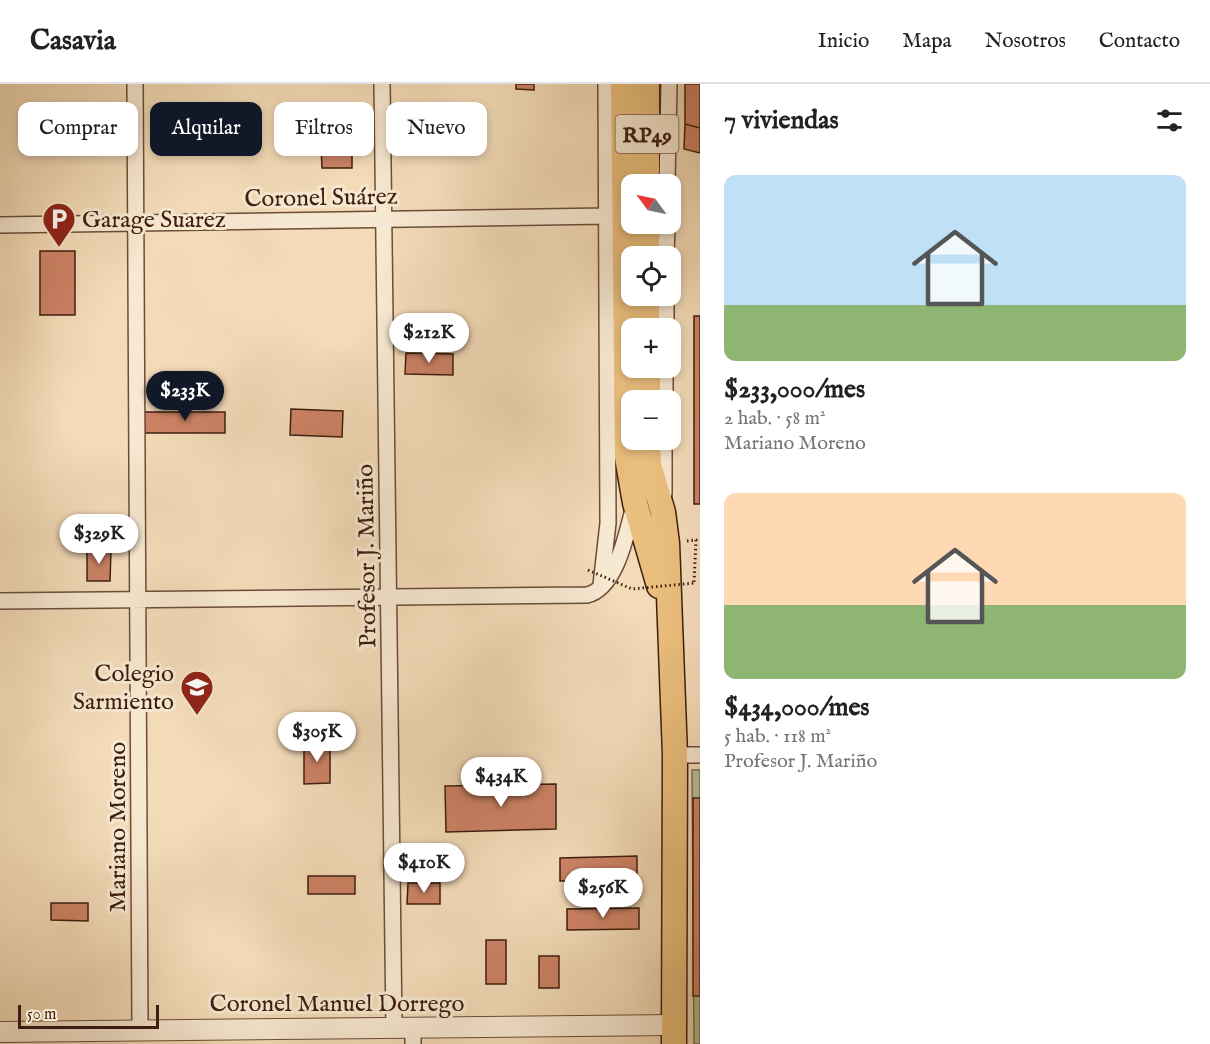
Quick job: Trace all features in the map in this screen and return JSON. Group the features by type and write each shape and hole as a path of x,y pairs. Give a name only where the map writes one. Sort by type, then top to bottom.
{"main road":[{"name":"RP49","path":"623,84 626,444 635,503 670,626"},
{"name":"RP49","path":"647,84 647,174"},
{"name":"RP49","path":"648,450 649,465 663,512 668,543 675,755 674,1035"}],"street":[{"name":"Mariano Moreno","path":"135,84 140,1030"},
{"name":"Profesor J. Mariño","path":"382,84 389,598 407,1034"},
{"path":"601,587 608,523 606,84"},
{"path":"667,174 669,84"},
{"name":"Coronel Suárez","path":"0,225 607,216"},
{"path":"663,512 664,450"},
{"path":"0,601 587,595 601,587 619,560 635,503"},
{"path":"675,755 700,755"},
{"name":"Coronel Manuel Dorrego","path":"0,1032 54,1038 140,1030 674,1035"}],"path":[{"path":"588,570 632,589 694,583 696,540"}],"green space":[{"path":"692,770 700,770 700,1044 694,1044"}],"building":[{"path":"516,84 534,84 534,90 516,89"},
{"path":"685,84 700,84 700,128 685,124"},
{"path":"685,124 700,128 700,153 684,149"},
{"path":"321,156 352,156 352,168 322,168"},
{"path":"40,251 75,251 75,315 40,315"},
{"path":"694,316 700,316 700,504 694,504"},
{"path":"406,353 453,354 453,375 405,374"},
{"path":"291,409 343,411 342,437 290,435"},
{"path":"144,412 225,412 225,433 145,433"},
{"path":"87,550 111,550 110,581 87,581"},
{"path":"304,743 330,743 330,783 304,784"},
{"path":"556,784 556,829 446,832 445,786"},
{"path":"693,798 700,798 700,996 693,996"},
{"path":"637,856 637,879 560,881 560,858"},
{"path":"308,876 355,876 355,894 308,894"},
{"path":"408,883 440,883 440,904 407,904"},
{"path":"51,903 88,903 88,921 51,920"},
{"path":"639,908 639,929 567,930 567,909"},
{"path":"486,940 506,940 506,984 486,984"},
{"path":"539,956 559,956 559,988 539,988"}],"place":[{"name":"Garage Suarez","path":"59,248"},
{"name":"Colegio Sarmiento","path":"197,716"}]}
